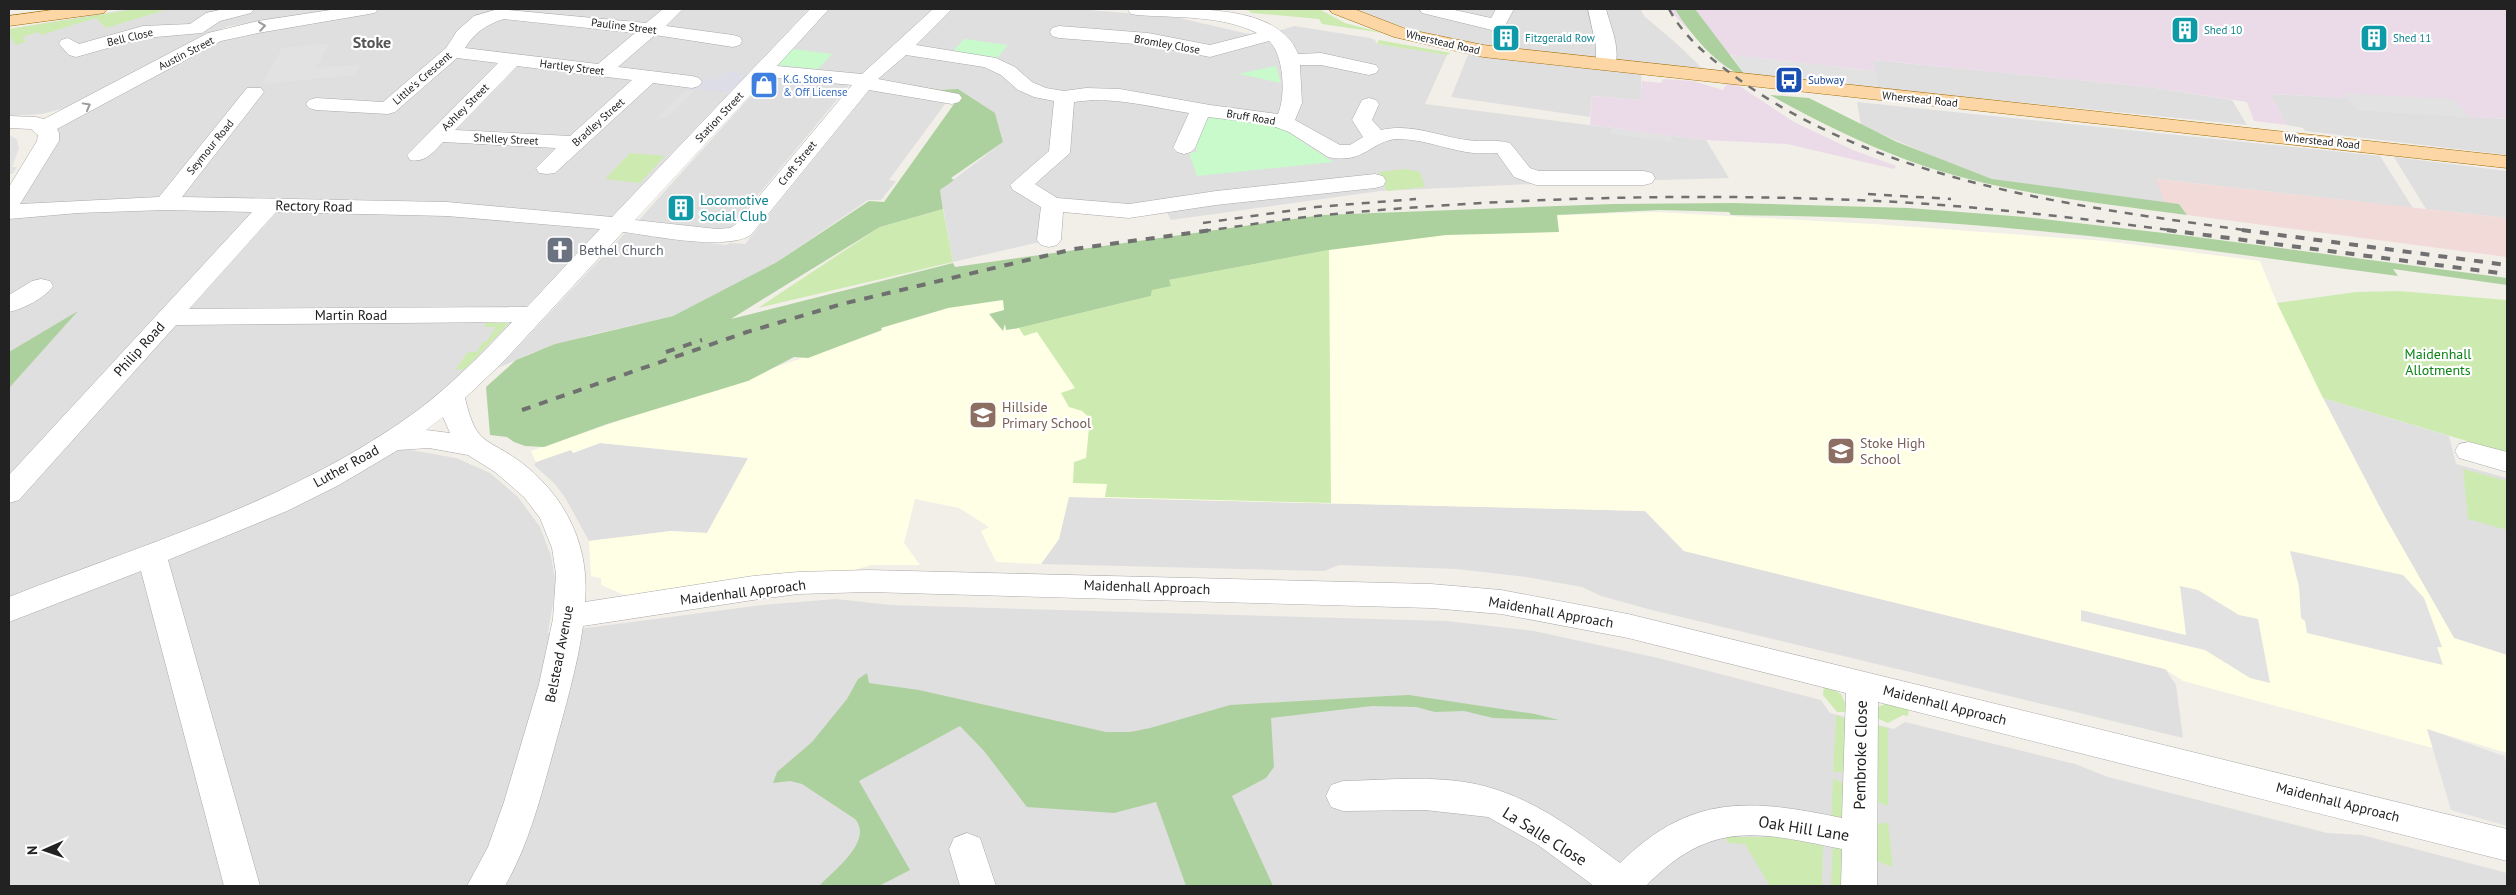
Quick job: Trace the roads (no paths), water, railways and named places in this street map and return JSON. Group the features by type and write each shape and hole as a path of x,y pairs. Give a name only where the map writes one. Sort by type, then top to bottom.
{"main road":[{"path":"11,21 98,9"},
{"name":"Wherstead Road","path":"1338,9 1394,30 1467,49 2507,162"}],"street":[{"name":"Bell Close","path":"195,29 213,17 245,9"},
{"name":"Austin Street","path":"44,128 215,38 258,27 367,9"},
{"path":"603,70 674,9"},
{"name":"Station Street","path":"618,224 820,9"},
{"name":"Croft Street","path":"618,224 726,237 740,232 875,70 902,49 943,9"},
{"path":"1133,9 1230,13 1273,34 1284,44 1293,72 1293,107 1284,122"},
{"path":"1428,9 1496,25 1505,9"},
{"path":"1597,9 1606,46 1606,64"},
{"name":"Pauline Street","path":"516,11 733,41"},
{"name":"Little's Crescent","path":"316,104 388,108 453,52 464,35 481,20 503,12 516,11"},
{"name":"Bell Close","path":"68,44 76,51 142,32 195,29 215,38"},
{"name":"Bromley Close","path":"1059,32 1148,39 1210,51 1273,34"},
{"name":"Bruff Road","path":"902,49 989,62 1008,71 1026,86 1041,93 1064,97 1086,94 1120,95 1201,110 1258,116 1284,122 1336,152 1355,151 1378,137 1404,133 1466,146 1503,146 1522,172 1536,178 1644,178"},
{"name":"Hartley Street","path":"453,52 692,82"},
{"name":"Ashley Street","path":"418,155 513,59"},
{"path":"1290,60 1321,59 1369,69"},
{"path":"762,71 865,81 952,98"},
{"name":"Bradley Street","path":"547,168 649,76"},
{"name":"Seymour Road","path":"165,203 254,92"},
{"path":"1064,97 1059,153 1021,185 1052,204 1129,211 1216,198 1375,181"},
{"path":"1369,104 1362,120 1370,132 1378,137"},
{"path":"1184,148 1201,110"},
{"path":"9,122 36,123 49,133 48,141 9,204"},
{"name":"Shelley Street","path":"437,136 575,143"},
{"name":"Rectory Road","path":"9,212 78,206 165,203 270,205 467,210 618,224"},
{"path":"1049,240 1052,204"},
{"name":"Philip Road","path":"9,493 270,205"},
{"name":"Luther Road","path":"9,610 81,580 230,525 345,468 392,441 452,397 534,314 618,224"},
{"path":"9,305 41,286"},
{"name":"Martin Road","path":"169,317 534,314"},
{"name":"Belstead Avenue","path":"452,397 458,423 474,447 504,465 527,483 547,504 560,527 571,572 570,616 555,684 520,808 496,870 485,886"},
{"path":"392,441 429,439 474,447"},
{"path":"2469,451 2507,462"},
{"path":"151,554 242,886"},
{"name":"Maidenhall Approach","path":"570,616 753,588 798,583 869,581 1003,583 1431,596 1501,602 1592,617 2507,846"},
{"name":"Pembroke Close","path":"1858,886 1862,684"},
{"name":"La Salle Close","path":"1343,796 1453,797 1486,802 1504,808 1546,832 1622,886"},
{"name":"Oak Hill Lane","path":"1622,886 1667,843 1691,831 1724,821 1773,820 1858,837"},
{"path":"967,849 978,886"}],"railway":[{"path":"1669,9 1684,31 1702,50 1744,83 1800,117 1860,145 1923,168 1987,186 2120,212 2251,231"},
{"path":"1868,194 1951,199"},
{"path":"1203,231 1294,218 1457,204 1656,197 1789,198 1895,202 2057,216 2177,231"},
{"path":"1203,223 1316,207 1416,199"},
{"path":"522,410 747,332 842,304 1074,249 1212,230"},
{"path":"2167,230 2507,274"},
{"path":"2242,230 2507,265"},
{"path":"666,352 702,340"}],"place":[{"name":"Shed 10","path":"2185,30"},
{"name":"Fitzgerald Row","path":"1506,38"},
{"name":"Shed 11","path":"2374,38"},
{"name":"Subway","path":"1789,80"},
{"name":"K.G. Stores & Off License","path":"764,85"},
{"name":"Locomotive Social Club","path":"681,208"},
{"name":"Bethel Church","path":"560,250"},
{"name":"Hillside Primary School","path":"983,415"},
{"name":"Stoke High School","path":"1841,451"}],"district":[{"name":"Stoke","path":"372,42"}],"park label":[{"name":"Maidenhall Allotments","path":"2438,362"}]}
